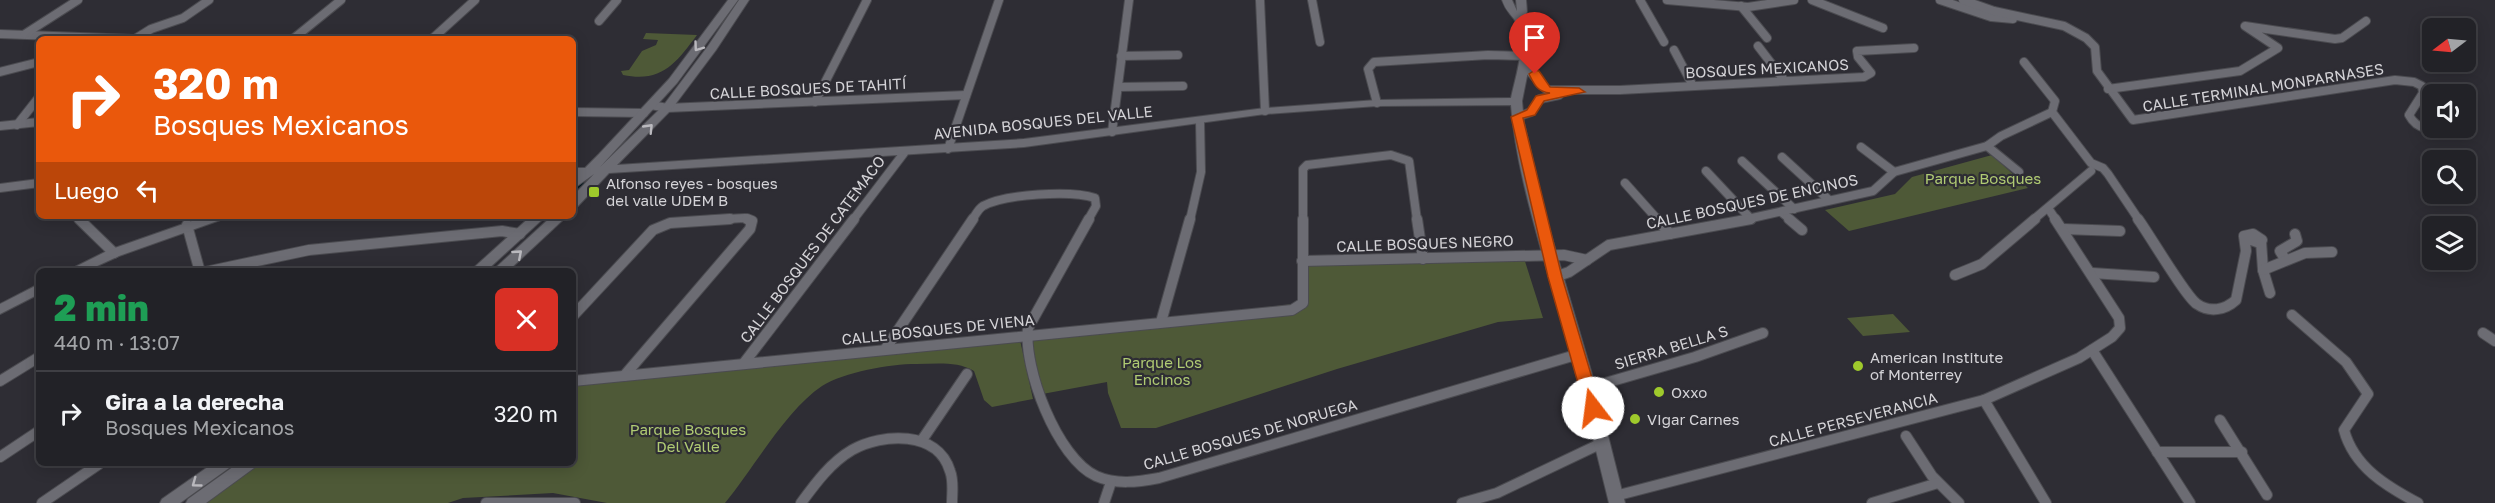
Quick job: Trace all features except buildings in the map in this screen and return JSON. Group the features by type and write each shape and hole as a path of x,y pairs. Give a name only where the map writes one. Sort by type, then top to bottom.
{"street":[{"path":"24,35 78,0"},
{"path":"139,36 151,29 183,18 208,0"},
{"path":"296,36 341,0"},
{"path":"435,36 475,0"},
{"path":"599,21 617,0"},
{"path":"576,182 674,81 733,0"},
{"path":"576,200 667,108 712,48 744,0"},
{"path":"815,102 867,0"},
{"path":"948,149 999,0"},
{"path":"1112,132 1129,0"},
{"path":"1260,0 1265,111"},
{"path":"1312,0 1320,42"},
{"path":"1507,0 1512,12 1519,18 1526,42 1525,60 1516,101 1518,120 1549,255 1588,388 1616,500"},
{"path":"1519,18 1523,0"},
{"path":"1640,0 1664,42"},
{"path":"1667,0 1741,6 1776,5 1794,0"},
{"path":"1812,0 1883,28"},
{"path":"1940,0 2008,19 2027,18 2061,25 2088,39 2095,47 2096,67 2108,89 2240,71 2278,48 2245,26 2335,39 2342,38 2366,21"},
{"path":"1962,0 1987,12"},
{"path":"1987,12 1994,0"},
{"path":"1741,6 1767,38"},
{"path":"0,34 46,36"},
{"path":"1758,46 1784,80"},
{"name":"BOSQUES MEXICANOS","path":"1518,120 1531,112 1540,99 1579,92 1868,76 1870,72 1858,57 1857,51 1914,48"},
{"path":"1674,50 1692,84"},
{"path":"1377,104 1368,69 1374,62 1488,55 1525,60"},
{"path":"1122,56 1178,56"},
{"name":"BOSQUES MEXICANOS","path":"1525,60 1544,88 1579,92"},
{"path":"2024,62 2055,101 2052,112 2091,163 2103,168 2108,174 2190,299 2207,309 2225,309 2236,300 2246,251 2246,238 2261,242 2263,270 2270,293"},
{"path":"0,72 36,63"},
{"name":"CALLE TERMINAL MONPARNASES","path":"2108,89 2133,120 2395,80 2414,82 2422,86"},
{"path":"1118,87 1183,86"},
{"name":"CALLE BOSQUES DE TAHITÍ","path":"576,112 966,95"},
{"name":"CALLE TERMINAL MONPARNASES","path":"2422,95 2409,115 2413,123 2422,127"},
{"path":"17,125 36,101"},
{"path":"1467,101 1499,108 1518,120"},
{"name":"AVENIDA BOSQUES DEL VALLE","path":"576,172 904,153 1112,132 1265,111 1377,104 1516,101"},
{"name":"CALLE BOSQUES DE ENCINOS","path":"1555,277 1610,245 1752,219 1873,191 1894,172 1987,146 2001,136 2052,112"},
{"path":"1161,322 1194,204 1203,138 1200,121"},
{"path":"0,126 36,122"},
{"path":"1987,146 2019,172"},
{"path":"1861,147 1894,172"},
{"name":"CALLE BOSQUES DE CATEMACO","path":"744,363 904,153"},
{"path":"1302,261 1304,167 1316,162 1391,155 1405,158 1410,164 1423,259"},
{"path":"1782,157 1829,200"},
{"path":"1742,161 1794,209"},
{"path":"592,185 644,167"},
{"path":"1706,171 1752,219"},
{"path":"1955,275 1982,264 2091,171"},
{"path":"0,188 36,183"},
{"path":"1625,183 1670,234"},
{"path":"886,348 984,205 995,201 1080,194 1092,196 1097,202 1096,206 1063,261 1026,335 1037,394 1082,467 1111,482 1104,503"},
{"name":"CALLE PERSEVERANCIA","path":"1616,500 1984,400 2017,388 2111,341 2120,328 2119,318 2048,208"},
{"path":"1781,212 1802,230"},
{"path":"576,313 653,230 670,223 745,218 752,221 750,229 624,376"},
{"path":"79,219 91,233 114,253"},
{"path":"81,268 114,253 208,219"},
{"path":"481,268 536,219"},
{"path":"502,268 557,219"},
{"path":"187,225 202,268"},
{"path":"2063,229 2120,231"},
{"path":"222,268 309,250 502,231 520,234"},
{"path":"2285,260 2280,251 2297,241 2295,234"},
{"path":"2263,270 2308,252 2332,252"},
{"path":"1549,255 1564,255 1587,260"},
{"name":"CALLE BOSQUES NEGRO","path":"1302,261 1549,255"},
{"name":"CALLE BOSQUES DE VIENA","path":"576,381 886,348 1283,312 1303,303 1302,261"},
{"path":"2092,273 2154,276"},
{"path":"0,310 36,290"},
{"path":"2292,315 2354,373 2366,388 2368,394 2365,400 2344,430 2345,441 2352,452 2379,478 2418,503"},
{"name":"SIERRA BELLA S","path":"1588,388 1695,357 1763,333"},
{"path":"2495,334 2483,333 2495,341"},
{"path":"2092,350 2190,503"},
{"name":"CALLE BOSQUES DE NORUEGA","path":"1111,482 1159,478 1578,354"},
{"path":"0,381 36,359"},
{"path":"922,440 967,374"},
{"path":"1984,400 2046,503"},
{"path":"2220,420 2267,495"},
{"path":"0,457 36,433"},
{"path":"1906,436 1938,483 1959,503"},
{"path":"801,503 836,460 853,449 883,439 922,440 937,450 948,465 953,482 952,503"},
{"path":"1462,503 1497,493 1602,443"},
{"path":"2157,452 2242,452"},
{"path":"42,503 96,466"},
{"path":"168,503 221,466"},
{"path":"194,503 245,466"},
{"path":"1872,503 1938,483"},
{"path":"486,503 574,503"}],"green space":[{"path":"646,33 697,35 675,62 658,73 637,77 623,75 621,71 629,70 642,51 656,45 658,40 643,39"},
{"name":"Parque Bosques","path":"1992,155 2028,188 1849,231 1825,210 1895,194 1912,177"},
{"name":"Parque Los Encinos","path":"1523,255 1543,318 1498,322 1337,369 1156,428 1121,428 1108,393 1107,382 1037,395 1026,335 1302,303 1302,261"},
{"path":"1893,314 1910,332 1863,336 1847,318"},
{"name":"Parque Bosques Del Valle","path":"1020,340 1033,399 992,407 984,400 974,371 953,364 893,365 842,377 822,386 796,410 770,441 725,503 607,503 553,493 463,498 448,503 205,503 256,466 576,466 576,384"}],"waterway":[{"path":"576,189 583,183"}],"place":[{"name":"Alfonso reyes - bosques del valle UDEM B","path":"594,192"},
{"name":"American Institute of Monterrey","path":"1858,366"},
{"name":"Oxxo","path":"1659,392"},
{"name":"VIgar Carnes","path":"1635,419"}],"route":[{"path":"1535,74 1541,86 1547,90 1579,92 1537,100 1531,112 1517,117 1540,221 1593,408"}]}
